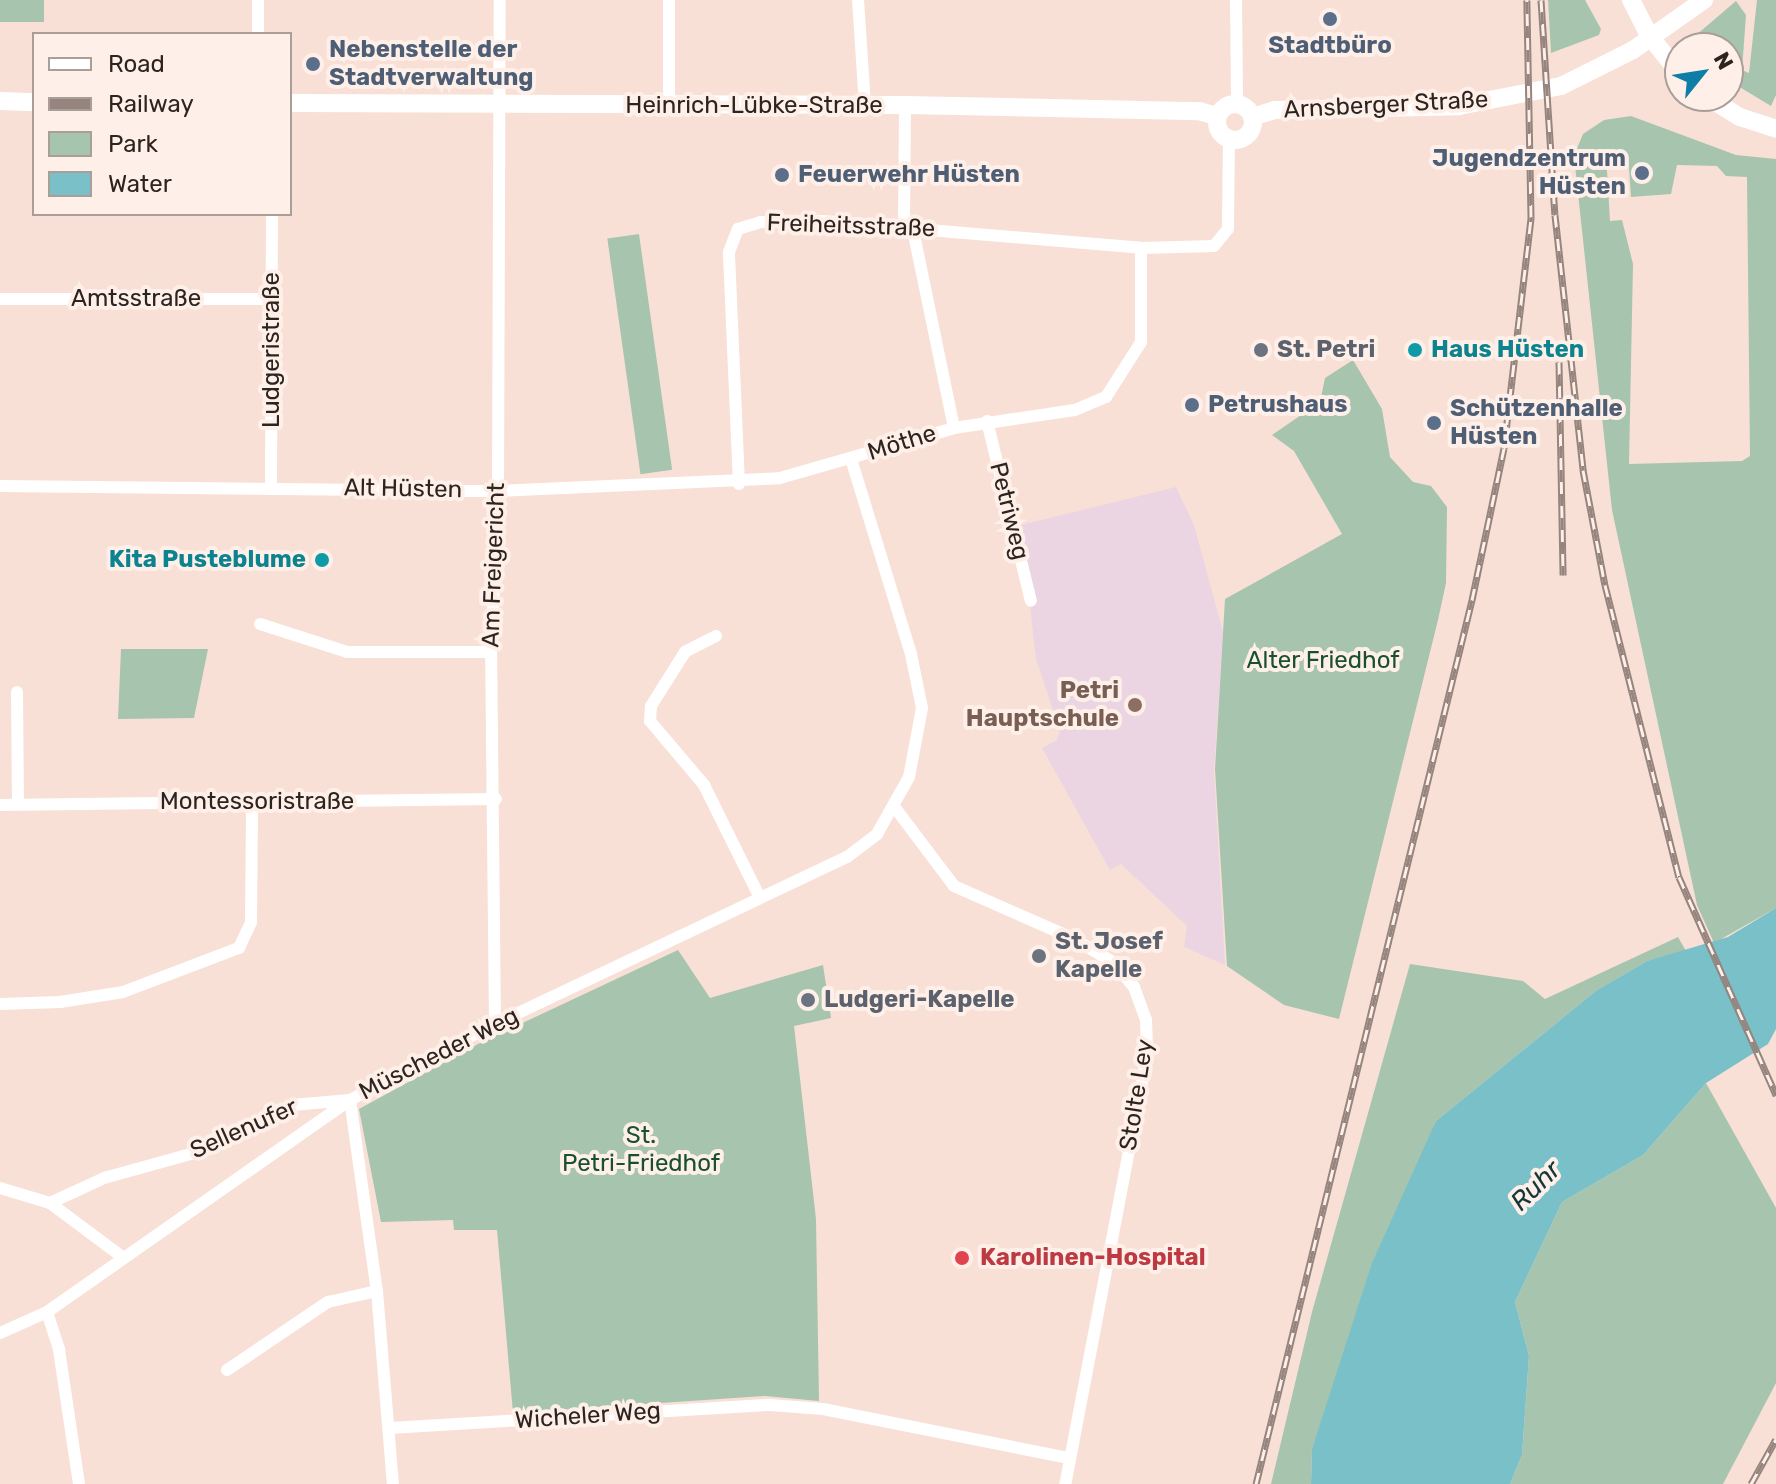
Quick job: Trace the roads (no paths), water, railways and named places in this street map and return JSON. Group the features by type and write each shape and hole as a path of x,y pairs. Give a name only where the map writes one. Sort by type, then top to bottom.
{"street":[{"path":"258,0 258,32"},
{"name":"Am Freigericht","path":"495,1024 496,799 491,652 498,491 500,0"},
{"path":"669,0 669,108"},
{"path":"858,0 865,106"},
{"path":"1236,0 1237,104 1252,117 1249,132 1229,139 1220,132 1217,116 1225,107 1237,104"},
{"name":"Arnsberger Straße","path":"1252,117 1275,110 1459,106 1561,86 1633,50 1704,0"},
{"path":"1632,3 1664,51"},
{"path":"0,101 32,102"},
{"name":"Heinrich-Lübke-Straße","path":"292,103 669,108 905,105 1183,111 1217,116"},
{"path":"905,105 908,225 954,428"},
{"path":"1732,112 1776,129"},
{"name":"Freiheitsstraße","path":"739,484 729,252 733,235 743,226 761,222 822,221 908,225 1141,248 1220,242 1228,229 1229,139"},
{"name":"Ludgeristraße","path":"271,486 272,216"},
{"name":"Möthe","path":"896,809 914,761 922,708 911,654 851,459 954,428 1086,407 1115,389 1141,342 1141,248"},
{"name":"Amtsstraße","path":"0,299 272,299"},
{"name":"Petriweg","path":"987,421 1031,601"},
{"name":"Alt Hüsten","path":"0,486 271,486 498,491 739,484 851,459"},
{"path":"260,624 347,652 491,652"},
{"path":"716,636 685,652 651,706 650,721 704,785 760,898"},
{"path":"17,692 18,804"},
{"name":"Montessoristraße","path":"0,805 496,799"},
{"path":"0,1004 113,994 239,948 251,922 252,804"},
{"name":"Müscheder Weg","path":"0,1333 47,1312 121,1256 350,1100 495,1024 857,850 896,809"},
{"name":"Stolte Ley","path":"896,809 954,886 1074,939 1113,962 1134,987 1146,1020 1148,1048 1114,1242 1065,1484"},
{"name":"Sellenufer","path":"50,1203 104,1178 205,1150 282,1108 313,1100 350,1100"},
{"path":"350,1100 377,1291 393,1484"},
{"path":"0,1188 50,1203 121,1256"},
{"path":"227,1370 328,1302 377,1291"},
{"path":"47,1312 59,1350 79,1484"},
{"name":"Wicheler Weg","path":"390,1428 786,1407 1069,1458"}],"water":[{"name":"Ruhr","path":"1776,908 1776,1029 1768,1044 1706,1083 1643,1155 1562,1202 1515,1302 1529,1356 1522,1455 1510,1484 1311,1484 1312,1449 1372,1263 1436,1121 1597,990 1647,961 1728,937"}],"railway":[{"path":"1256,1484 1472,600 1504,448 1531,217 1527,0"},
{"path":"1541,0 1555,215 1583,470 1605,585 1679,877 1776,1095"},
{"path":"1559,362 1563,575"},
{"path":"1751,1484 1776,1439"}],"place":[{"name":"Stadtbüro","path":"1330,19"},
{"name":"Nebenstelle der Stadtverwaltung","path":"313,64"},
{"name":"Jugendzentrum Hüsten","path":"1642,173"},
{"name":"Feuerwehr Hüsten","path":"782,175"},
{"name":"St. Petri","path":"1261,350"},
{"name":"Haus Hüsten","path":"1415,350"},
{"name":"Petrushaus","path":"1192,405"},
{"name":"Schützenhalle Hüsten","path":"1434,423"},
{"name":"Kita Pusteblume","path":"322,560"},
{"name":"Petri Hauptschule","path":"1135,705"},
{"name":"St. Josef Kapelle","path":"1039,956"},
{"name":"Ludgeri-Kapelle","path":"808,1000"},
{"name":"Karolinen-Hospital","path":"962,1258"}],"park label":[{"name":"Alter Friedhof","path":"1323,661"},
{"name":"St. Petri-Friedhof","path":"641,1150"}]}
